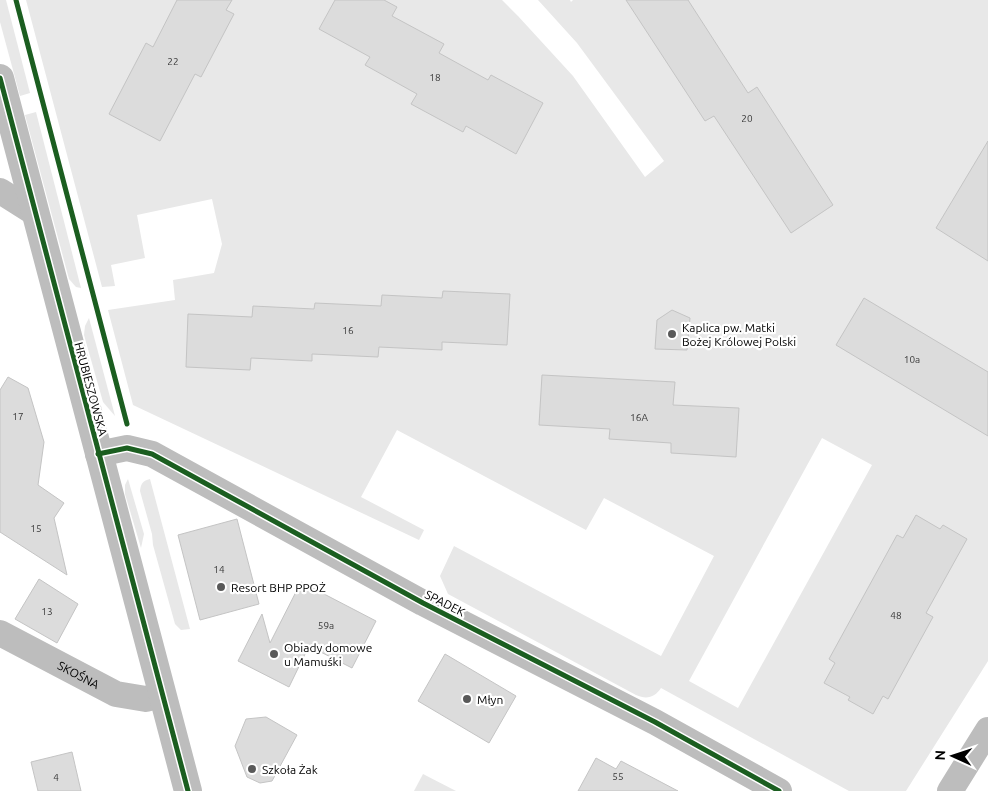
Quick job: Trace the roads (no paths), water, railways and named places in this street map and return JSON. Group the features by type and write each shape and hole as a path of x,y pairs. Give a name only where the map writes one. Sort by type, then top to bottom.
{"street":[{"name":"HRUBIESZOWSKA","path":"0,78 188,791"},
{"path":"0,191 35,213"},
{"name":"SPADEK","path":"98,454 127,448 152,454 423,603 655,722 779,791"},
{"name":"SKOŚNA","path":"0,633 116,694 146,699 162,695"},
{"path":"950,791 988,730"}],"place":[{"name":"Kaplica pw. Matki Bożej Królowej Polski","path":"672,334"},
{"name":"Resort BHP PPOŻ","path":"221,587"},
{"name":"Obiady domowe u Mamuśki","path":"274,654"},
{"name":"Młyn","path":"467,699"},
{"name":"Szkoła Żak","path":"252,769"}]}
